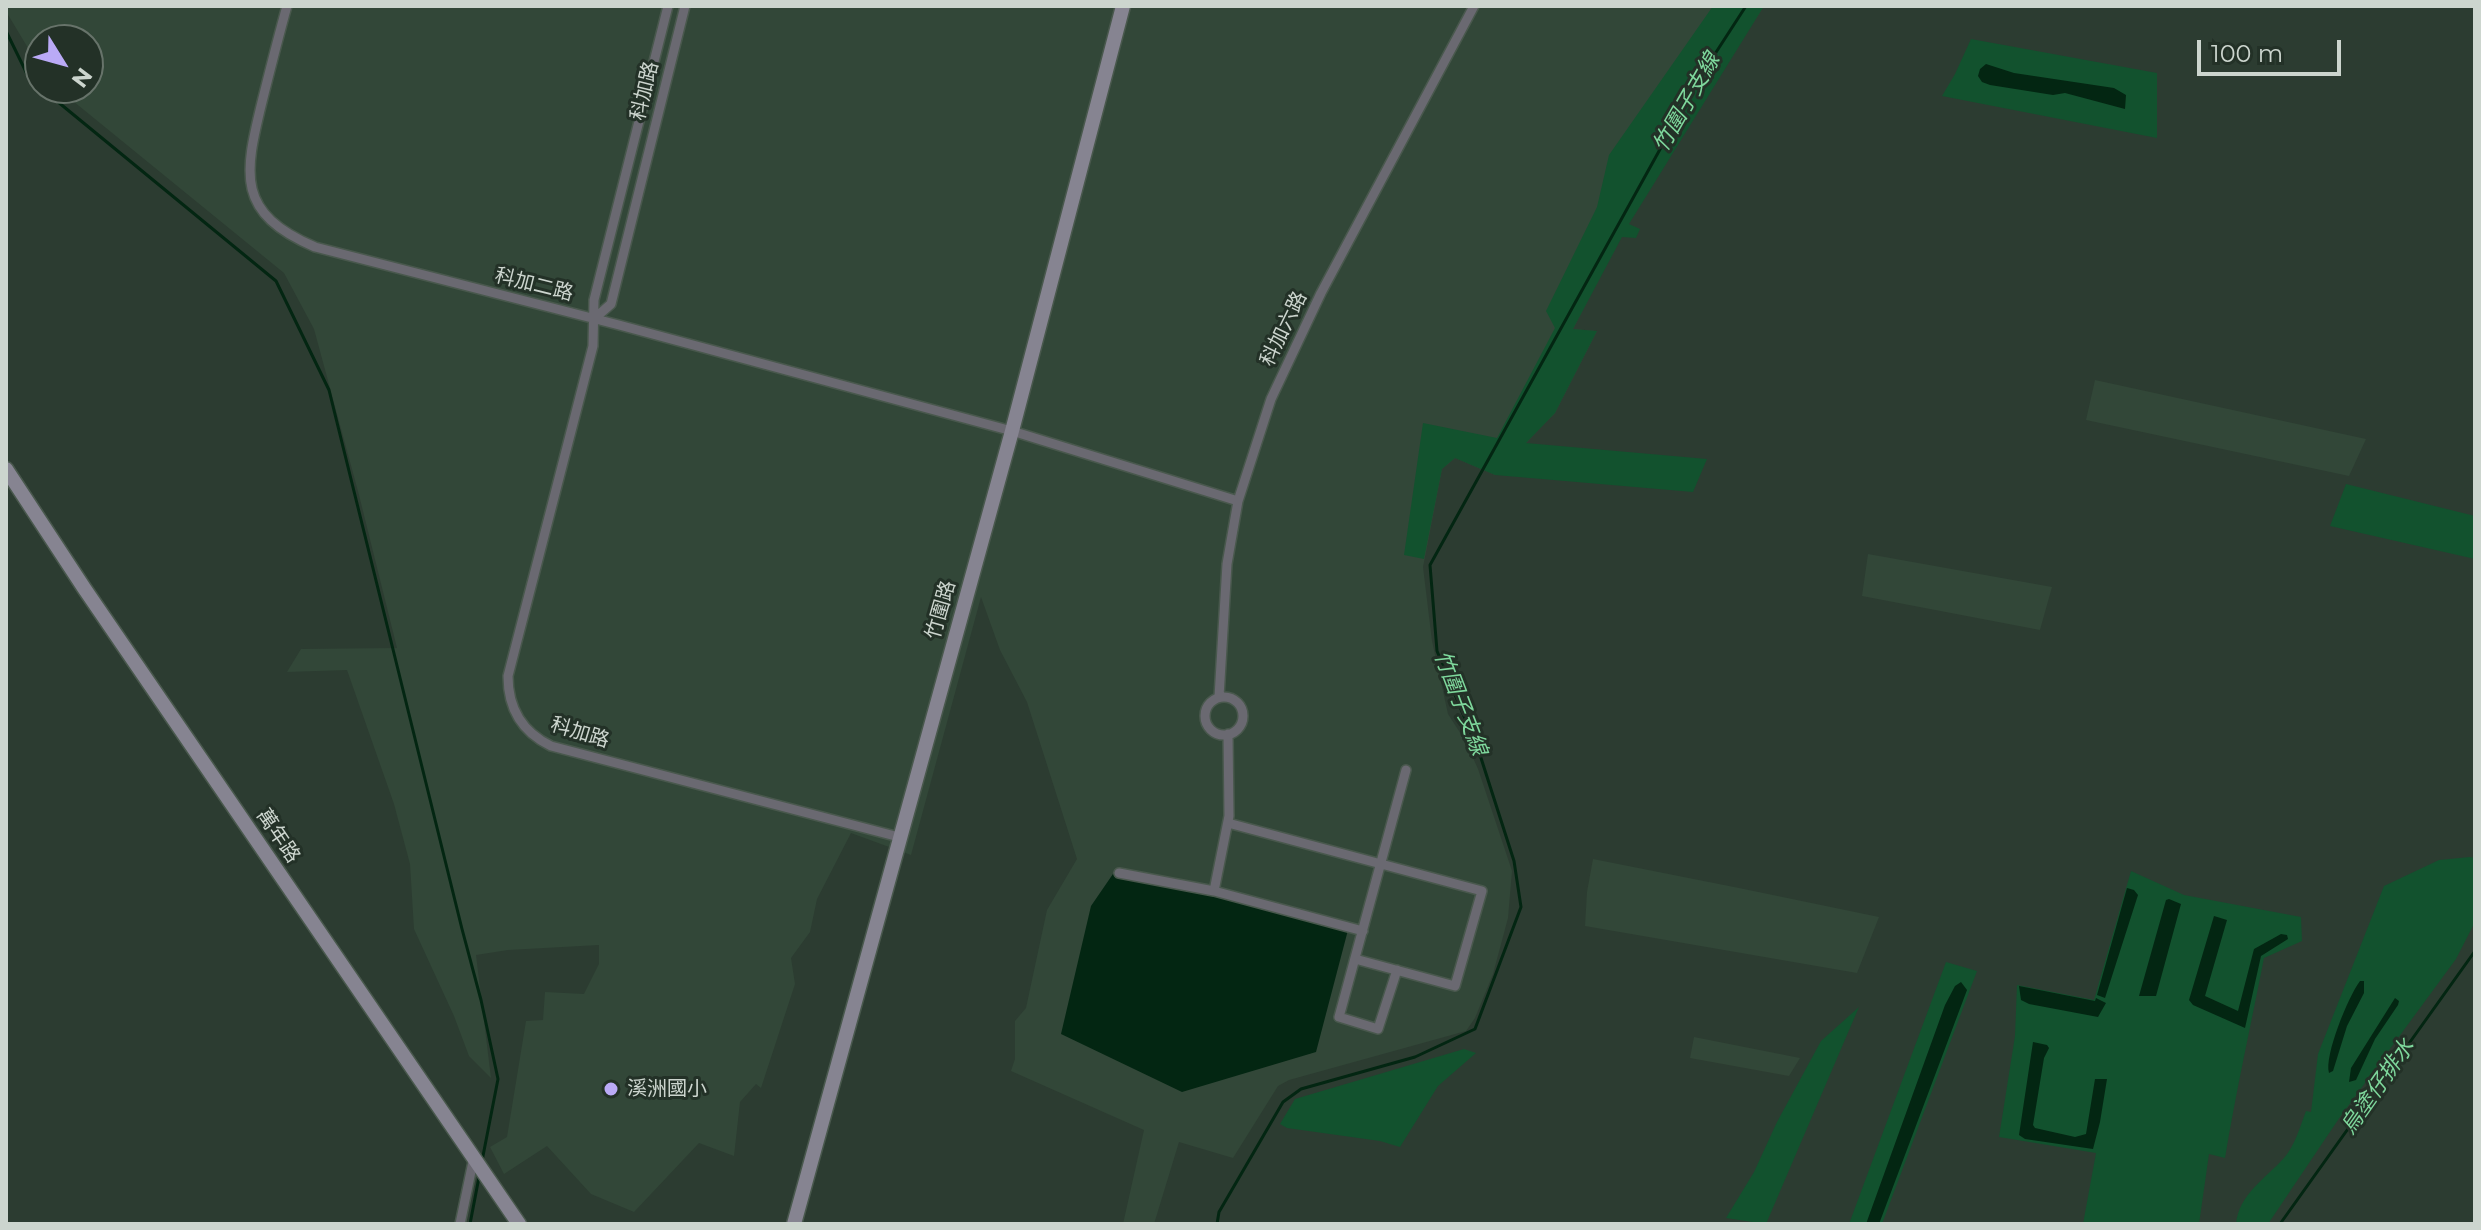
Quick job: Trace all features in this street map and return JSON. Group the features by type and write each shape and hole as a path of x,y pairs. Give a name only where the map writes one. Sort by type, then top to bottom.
{"street":[{"name":"科加二路","path":"287,6 253,140 248,175 257,202 276,227 315,247 595,318 1012,431 1238,501"},
{"name":"科加路","path":"668,6 594,300 593,346 508,676 511,705 520,722 534,737 562,750 899,837"},
{"name":"科加路","path":"595,318 611,304 685,6"},
{"name":"竹圍路","path":"794,1224 1012,431 1123,6"},
{"name":"科加六路","path":"1219,697 1227,564 1238,501 1266,412 1294,345 1474,6"},
{"name":"萬年路","path":"6,469 101,614 519,1224"},
{"path":"1219,697 1236,701 1243,711 1238,728 1228,734 1215,733 1205,717 1208,705 1219,697"},
{"path":"1214,891 1228,823 1228,734"},
{"path":"1397,970 1378,1029 1339,1017 1406,770"},
{"path":"1228,823 1482,891 1455,986 1355,959"},
{"path":"1119,873 1214,891 1363,931"},
{"path":"460,1224 478,1164"}],"shaded area":[{"path":"6,6 1764,6 1644,193 1573,329 1597,331 1555,413 1495,475 1455,458 1442,469 1423,567 1432,641 1448,714 1478,769 1512,871 1508,918 1493,974 1475,1018 1466,1031 1289,1080 1278,1086 1233,1158 1179,1142 1154,1224 1123,1224 1144,1130 1011,1071 1015,1059 1015,1021 1026,1008 1047,910 1077,859 1027,702 1000,650 981,597 911,855 851,833 817,899 810,932 791,958 795,984 761,1088 756,1084 740,1102 734,1156 699,1143 634,1212 591,1194 547,1146 504,1174 490,1147 507,1137 526,1021 543,1020 545,992 584,994 599,964 599,945 476,955 491,1078 469,1056 414,929 410,864 394,804 347,670 287,672 301,649 397,648 314,329 284,273 77,104 104,104 104,24 24,24 24,41"},
{"path":"1713,6 1764,6 1629,224 1640,229 1636,238 1622,237 1573,329 1597,331 1555,413 1526,443 1707,459 1693,492 1495,475 1455,458 1442,469 1424,559 1404,555 1423,423 1497,438 1555,328 1546,311 1597,207 1609,155"},
{"path":"1971,39 2157,73 2157,138 1942,96"},
{"path":"1986,64 2014,73 2114,88 2126,95 2125,109 2065,93 2053,95 1990,85 1978,76"},
{"path":"2095,380 2366,439 2349,476 2086,420"},
{"path":"2346,484 2475,516 2475,559 2330,526"},
{"path":"1868,554 2052,587 2040,630 1862,596"},
{"path":"2475,858 2475,922 2456,959 2340,1117 2268,1224 2236,1224 2247,1195 2284,1158 2306,1111 2311,1112 2318,1054 2384,886 2439,860"},
{"path":"1593,859 1879,917 1857,973 1585,926"},
{"path":"1115,871 1348,930 1316,1052 1182,1092 1061,1034 1091,906"},
{"path":"2131,871 2184,895 2301,917 2302,941 2264,958 2225,1158 2209,1154 2199,1224 2083,1224 2096,1153 1999,1137 2015,1036 2017,985 2094,1000"},
{"path":"2127,888 2138,895 2105,998 2097,995"},
{"path":"2166,900 2181,904 2156,996 2139,996"},
{"path":"2214,916 2227,920 2205,996 2238,1011 2254,949 2281,934 2287,935 2288,939 2261,956 2245,1028 2193,1005 2189,1000"},
{"path":"1946,962 1977,971 1882,1224 1849,1224"},
{"path":"2360,981 2364,981 2364,993 2347,1026 2333,1071 2329,1073 2330,1054 2338,1027"},
{"path":"1961,982 1967,990 1879,1224 1866,1224 1945,1005 1955,986"},
{"path":"2019,986 2095,1001 2096,998 2106,1003 2098,1017 2029,1004 2021,1000"},
{"path":"2395,998 2399,1001 2398,1005 2375,1039 2356,1080 2349,1082 2351,1068"},
{"path":"1859,1007 1766,1224 1726,1218 1754,1172 1821,1041"},
{"path":"1694,1037 1800,1058 1789,1076 1690,1058"},
{"path":"2033,1042 2049,1048 2044,1058 2035,1128 2075,1137 2086,1134 2095,1079 2107,1079 2093,1149 2025,1139 2019,1135"},
{"path":"1464,1049 1476,1053 1438,1086 1400,1147 1380,1141 1287,1128 1280,1124 1295,1099"}],"waterway":[{"name":"竹圍子支線","path":"1217,1224 1219,1212 1283,1102 1301,1089 1415,1057 1475,1029 1521,907 1514,861 1481,758 1437,651 1430,565 1700,77 1746,6"},
{"path":"6,31 24,68"},
{"path":"60,104 276,281 329,390 498,1079 482,1161"},
{"name":"烏塗仔排水","path":"2280,1224 2475,951"},
{"path":"470,1224 479,1177"}],"place":[{"name":"溪洲國小","path":"611,1089"}]}
